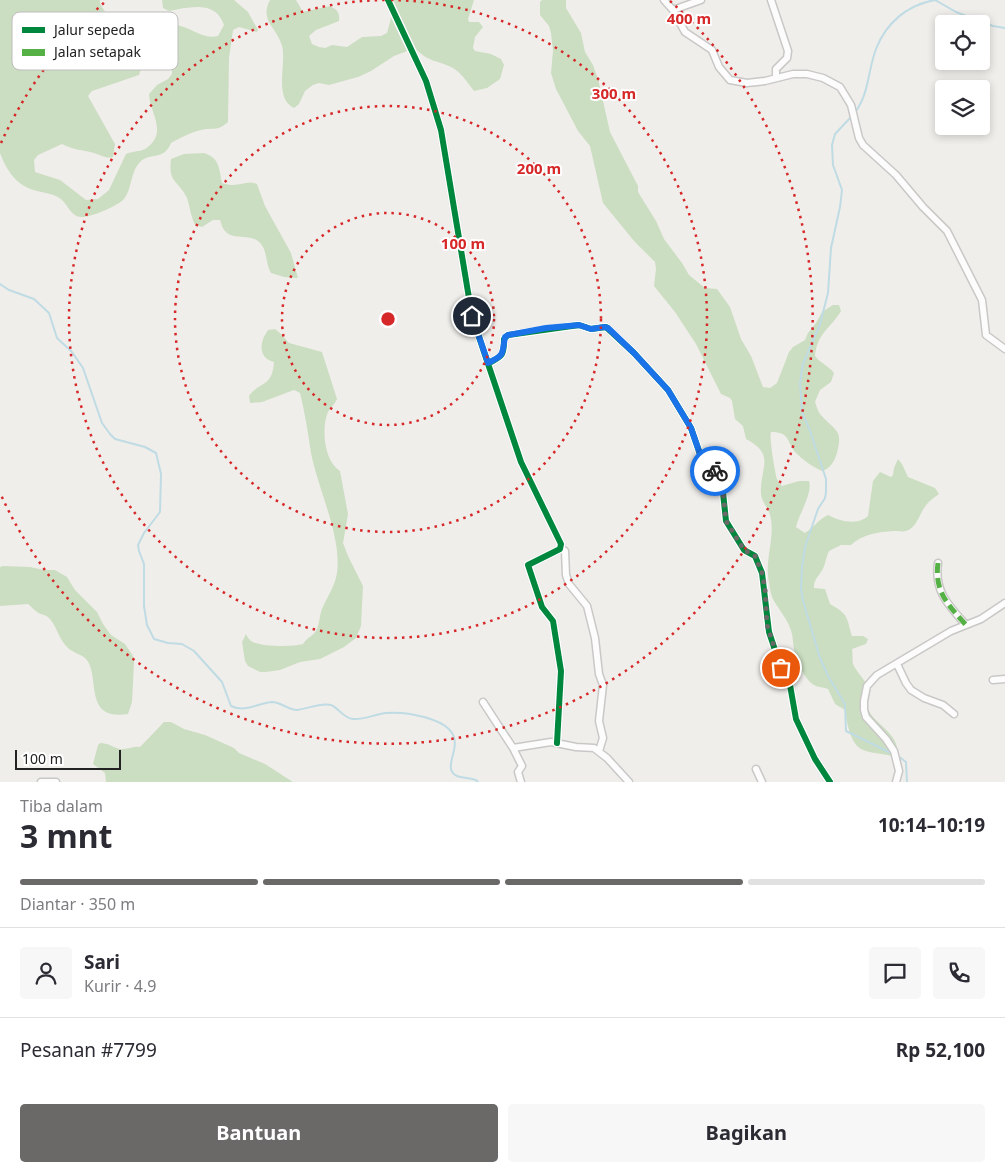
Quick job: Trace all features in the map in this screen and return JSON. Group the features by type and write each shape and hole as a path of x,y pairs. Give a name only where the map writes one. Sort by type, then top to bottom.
{"street":[{"path":"388,0 426,81 440,130 471,310 488,363 521,462 561,544 561,548 566,553 566,574 569,584 586,606 595,638 599,674 603,686 599,721 603,738 599,751"},
{"path":"664,0 673,10 685,32 712,50 719,67 730,80 746,83 793,74 807,74 823,78 840,88 850,105 863,145 896,175 923,207 947,231 982,300 986,335 1005,348"},
{"path":"673,10 701,0"},
{"path":"771,0 788,51 786,58 776,69 776,78"},
{"path":"488,363 502,355 505,337 508,335 546,328 579,325 591,329 606,327 634,353 668,390 691,428 701,457 716,472 722,483 726,521 744,550 755,556 762,573 765,588 769,632 778,660 790,685 796,719 815,760 830,782"},
{"path":"557,743 561,671 555,630 553,619 542,607 528,565 561,548"},
{"path":"938,563 936,577 947,604 966,625"},
{"path":"896,782 899,771 894,751 866,717 864,701 867,686 872,680 896,664 952,631 981,619 1005,603"},
{"path":"896,664 912,690 924,698 943,705 954,714"},
{"path":"993,680 1005,679"},
{"path":"483,702 513,748 522,766 518,772 521,782"},
{"path":"513,748 551,742 576,748 594,748 629,782"},
{"path":"756,769 762,782"},
{"path":"41,782 56,782"}],"green space":[{"path":"0,0 100,0 100,4 105,12 12,12 12,70 141,70 139,75 92,91 88,96 115,144 113,157 106,157 62,144 38,155 34,160 35,172 60,180 86,200 98,199 109,190 126,154 145,149 156,136 156,123 149,94 157,85 168,79 172,74 172,70 178,70 178,26 201,35 212,37 218,36 224,25 215,12 208,9 193,7 169,11 163,8 162,0 234,0 248,12 258,30 257,32 239,27 233,30 229,58 228,122 218,128 201,130 186,135 171,143 165,152 144,159 137,166 128,192 123,200 102,212 84,217 77,216 69,210 61,199 32,190 23,185 7,169 0,153"},
{"path":"270,0 296,0 303,12 330,6 336,10 339,15 339,21 316,30 309,36 312,44 325,48 332,45 347,47 362,37 381,36 387,33 392,12 391,0 474,0 468,19 469,22 479,22 483,27 475,37 473,48 475,51 491,54 501,59 504,65 500,79 487,88 474,91 455,69 428,58 415,48 394,56 358,77 329,85 319,83 313,85 305,91 299,104 294,108 288,103 282,88 283,53 280,39 268,19 267,7"},
{"path":"542,0 566,0 566,8 581,33 585,52 593,65 598,79 610,132 638,186 638,192 656,221 664,239 689,275 705,288 717,289 730,307 741,339 751,356 763,387 770,388 777,383 789,352 793,347 805,340 822,312 833,305 839,305 841,311 821,336 815,356 834,373 831,382 820,390 815,402 820,413 839,435 839,445 833,462 822,471 796,453 785,436 777,432 771,432 777,479 782,486 799,481 809,481 809,491 796,527 805,533 828,515 848,522 864,519 868,516 873,481 880,472 891,477 898,459 908,477 935,488 939,494 927,504 916,523 910,529 871,534 851,545 841,545 829,551 824,567 814,585 814,588 825,589 830,604 844,614 852,636 863,636 868,639 866,644 852,649 853,664 868,688 867,705 869,711 896,742 897,756 871,752 859,747 850,733 845,710 835,704 828,689 811,683 800,667 795,653 791,629 773,599 769,583 768,565 772,531 769,512 761,494 764,457 755,445 746,439 743,426 735,419 732,401 721,394 696,344 675,312 654,286 655,262 634,241 603,203 590,146 578,131 556,89 551,73 553,51 551,33 549,26 540,15 540,2"},
{"path":"204,153 216,161 222,183 228,185 257,184 265,206 291,253 298,278 284,277 271,273 261,244 254,239 228,234 220,220 213,220 202,227 195,225 187,198 172,177 171,159 184,154"},
{"path":"275,329 289,343 322,352 337,399 328,412 326,419 325,444 330,460 340,471 348,514 343,543 363,586 361,626 356,638 344,647 320,659 300,662 280,670 260,672 248,666 245,661 242,642 246,634 255,643 284,646 303,644 315,633 321,612 336,578 338,559 333,529 314,467 300,393 294,390 262,402 250,403 249,396 271,376 274,362 265,357 262,344 268,330"},
{"path":"0,567 55,570 67,577 75,590 97,612 111,635 125,644 133,656 134,663 132,702 128,714 113,714 104,710 98,704 90,665 81,655 70,650 48,617 37,612 28,604 0,606"},
{"path":"164,722 171,722 184,729 205,735 234,748 239,753 265,764 293,782 106,782 105,773 93,764 98,745 103,743 122,749 140,747"}],"waterway":[{"path":"856,111 866,89 873,57 880,40 892,23 915,6 935,0 956,12 993,26 1005,28"},
{"path":"851,117 835,134 832,145 833,165 842,190 840,207 831,248 828,293 820,324 803,364 800,383 802,412 826,479 825,498 818,509 805,547 801,588 820,658 828,676 845,704 846,731 893,754"},
{"path":"0,284 9,290 34,299 49,313 57,338 72,352 83,368 102,423 110,434 115,439 145,447 156,453 161,474 160,512 144,533 138,545 144,564 144,606 147,625 154,639 182,644 194,651 222,682 231,706 236,708 246,708 272,702 297,710 327,704 334,706 346,717 353,719 386,713 400,713 424,717 441,724 451,731 455,740 451,764 452,771 457,776 478,782"},
{"path":"898,756 906,762 907,782"}],"marked path":[{"path":"938,563 937,573 940,590 953,611 966,625"}],"cycle path":[{"path":"388,0 426,81 441,130 472,316 521,462 561,544 560,549 528,565 542,607 553,621 561,671 557,743"},
{"path":"489,363 502,354 504,339 508,335 579,325 591,329 606,327 634,353 668,390 691,428 701,457 718,475 722,483 726,521 744,550 755,556 762,573 769,632 781,668 790,685 796,719 815,759 830,782"}],"way so far":[{"path":"715,471 722,483 726,521 744,550 755,556 762,573 765,588 767,625 781,668"}],"route":[{"path":"472,316 488,363 503,354 504,339 508,335 546,328 579,325 591,329 608,328 668,390 691,428 701,457 715,471"}]}
